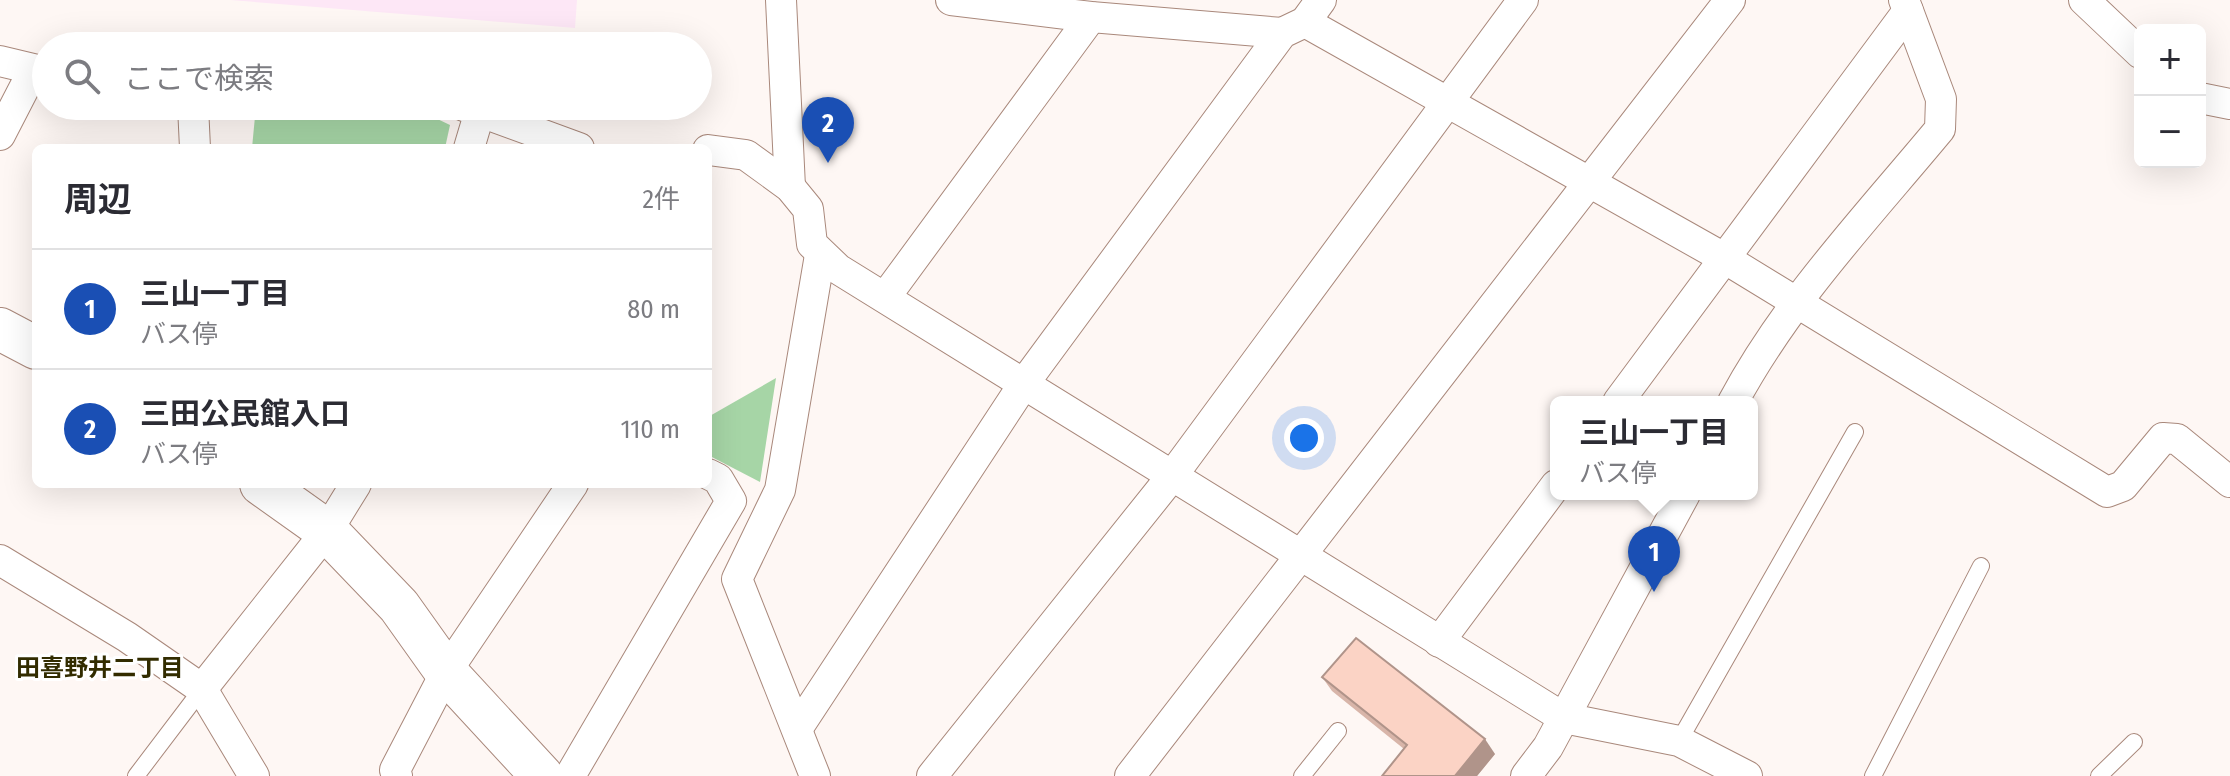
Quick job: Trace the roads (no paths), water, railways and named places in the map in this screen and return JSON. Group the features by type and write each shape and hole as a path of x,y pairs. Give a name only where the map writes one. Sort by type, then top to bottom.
{"street":[{"path":"781,0 790,187"},
{"path":"951,0 1091,17 1303,18 1448,104 1724,258 2107,492 2123,486 2163,438 2177,439 2230,482"},
{"path":"932,776 1172,476 1523,0"},
{"path":"1130,776 1730,0"},
{"path":"2084,0 2134,47"},
{"path":"1622,396 1906,6"},
{"path":"1736,396 1759,355 1797,302 1940,129 1941,99 1906,6"},
{"path":"886,296 1091,17"},
{"path":"797,729 1025,382 1303,18"},
{"path":"0,61 32,69"},
{"path":"0,135 32,84"},
{"path":"2206,99 2230,104"},
{"path":"194,120 195,144"},
{"path":"469,144 471,120"},
{"path":"504,120 568,144"},
{"path":"712,151 746,155 790,187 808,209 812,244 820,255 1564,718 1679,741 1747,776"},
{"path":"815,776 737,579 780,490 820,255"},
{"path":"0,329 32,346"},
{"path":"570,776 731,501 718,479 712,476"},
{"path":"267,488 327,531 399,606 446,672 542,776"},
{"path":"202,689 327,531 354,488"},
{"path":"397,776 395,770 446,672 570,488"},
{"path":"1439,642 1550,493"},
{"path":"1526,776 1564,718 1682,500"},
{"path":"0,560 127,637 202,689 254,776"}],"lane":[{"path":"1679,741 1855,432"},
{"path":"1873,776 1981,566"},
{"path":"136,776 202,689"},
{"path":"1302,776 1338,731"},
{"path":"2099,776 2134,742"}],"place":[{"name":"三田公民館入口","path":"828,163"},
{"name":"三山一丁目","path":"1654,592"}],"district":[{"name":"田喜野井二丁目","path":"100,668"}]}
